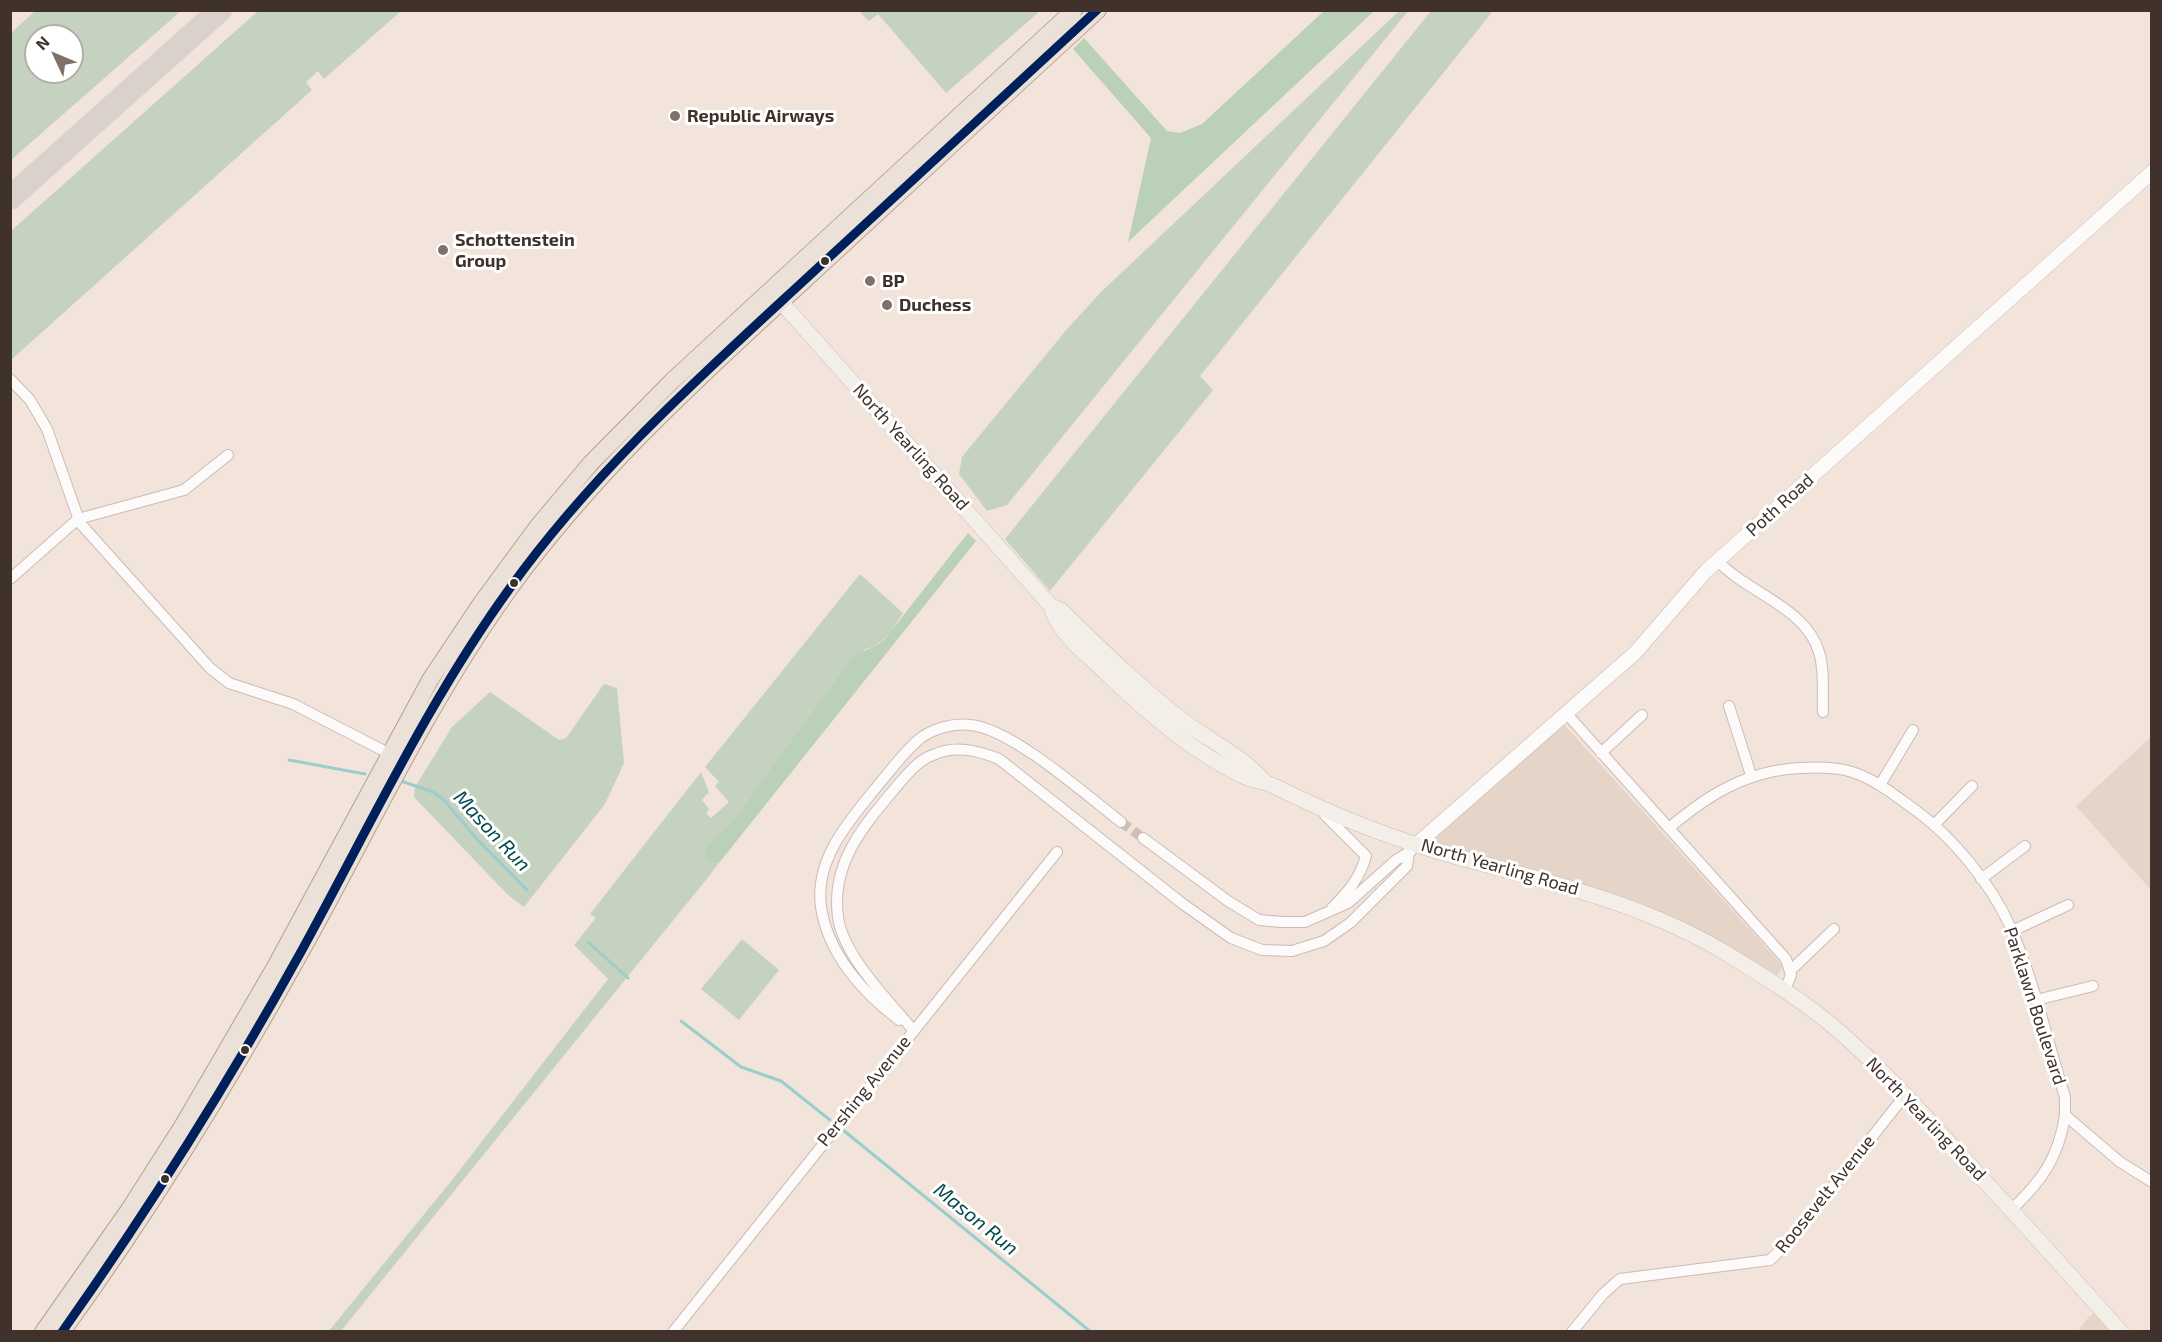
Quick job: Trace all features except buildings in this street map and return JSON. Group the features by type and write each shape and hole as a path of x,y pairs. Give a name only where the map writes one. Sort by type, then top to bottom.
{"main road":[{"path":"776,295 1074,10"},
{"path":"62,1332 139,1223 197,1134 304,947 456,639 501,575 568,490 648,404 776,295 1098,10"},
{"name":"North Yearling Road","path":"776,295 1051,606 1054,617 1081,650 1153,714 1246,778 1263,780 1316,807 1413,848 1568,885 1647,915 1725,952 1785,990 1827,1021 1906,1094 2121,1332"},
{"path":"43,1332 128,1211 183,1125 396,757"}],"street":[{"name":"Poth Road","path":"1413,848 1645,644 1694,584 1718,561 2151,172"},
{"path":"10,379 30,400 46,429 78,519 210,668 229,683 293,704 396,757"},
{"path":"10,579 78,519 184,490 228,455"},
{"path":"1718,561 1743,584 1799,621 1812,638 1822,664 1822,712"},
{"path":"1729,706 1752,775"},
{"path":"1566,713 1786,959 1792,969"},
{"path":"1601,753 1642,715"},
{"path":"914,1031 878,1005 846,967 834,949 820,905 821,885 831,849 842,830 904,754 923,736 945,726 969,725 990,729 1016,744 1121,822"},
{"path":"1880,785 1913,730"},
{"path":"914,1031 864,969 846,942 838,918 839,887 843,864 851,843 912,769 932,755 953,749 977,750 999,759 1183,904 1231,938 1262,950 1292,951 1324,941 1350,923 1407,866 1413,848"},
{"name":"Parklawn Boulevard","path":"1669,828 1713,794 1752,775 1791,768 1836,768 1854,772 1880,785 1934,825 1971,863 2012,931 2036,1000 2065,1097 2065,1114 2058,1149 2052,1163 2011,1210"},
{"path":"1934,825 1972,786"},
{"path":"1316,807 1337,824 1366,856 1362,872 1351,888 1327,912"},
{"path":"1143,838 1228,901 1259,920 1305,922 1348,903 1396,860 1413,848"},
{"path":"1981,879 2025,846"},
{"name":"Pershing Avenue","path":"673,1332 1057,852"},
{"path":"2012,931 2067,905"},
{"path":"1785,990 1792,969 1834,929"},
{"path":"2036,1000 2093,986"},
{"name":"Roosevelt Avenue","path":"1572,1332 1603,1294 1620,1280 1770,1260 1787,1244 1906,1094"},
{"path":"2065,1114 2120,1162 2151,1182"}],"shaded area":[{"path":"1560,720 1783,966 1773,982 1638,911 1420,845"},
{"path":"2151,737 2151,890 2076,806"},
{"path":"2100,1307 2121,1332 2077,1332 2087,1319"}],"green space":[{"path":"36,10 181,11 11,160 11,33"},
{"path":"1325,10 1374,11 1128,242 1151,138 1073,49 1084,38 1167,131 1180,133 1202,124"},
{"path":"258,11 401,11 324,79 318,71 306,82 312,90 11,360 11,231"},
{"path":"859,11 1040,11 946,93 878,14 869,21"},
{"path":"1399,11 1408,11 1007,505 987,511 959,474 962,457 1067,329 1102,291"},
{"path":"1431,11 1493,11 1200,376 1213,390 1050,591 1005,539"},
{"path":"968,533 976,541 719,863 710,862 705,856 706,848 735,818 854,656 884,640"},
{"path":"860,574 903,613 892,630 878,644 865,649 735,818 707,848 710,862 719,863 705,881 341,1331 328,1332 452,1180 608,979 574,945 596,918 590,914 701,772 709,792 702,800 709,809 706,813 711,818 729,802 715,786 719,782 705,767"},
{"path":"604,684 617,688 624,763 605,804 524,907 508,895 414,797 415,787 452,727 490,692 559,740 566,738"},
{"path":"742,939 779,970 739,1020 701,989"}],"waterway":[{"name":"Mason Run","path":"289,760 365,774"},
{"name":"Mason Run","path":"401,781 433,792 444,800 476,838 527,890"},
{"name":"Mason Run","path":"588,942 628,978"},
{"name":"Mason Run","path":"681,1021 741,1067 781,1081 830,1120"},
{"name":"Mason Run","path":"843,1130 1091,1332"}],"taxiway":[{"path":"10,198 220,10"}],"tunnel":[{"path":"1121,822 1143,838"}],"transit line":[{"path":"62,1332 157,1192 217,1096 302,950 400,766 452,675 480,631 541,546 610,468 683,394 1097,10"}],"place":[{"name":"Republic Airways","path":"675,116"},
{"name":"Schottenstein Group","path":"443,250"},
{"name":"BP","path":"870,281"},
{"name":"Duchess","path":"887,305"}]}
